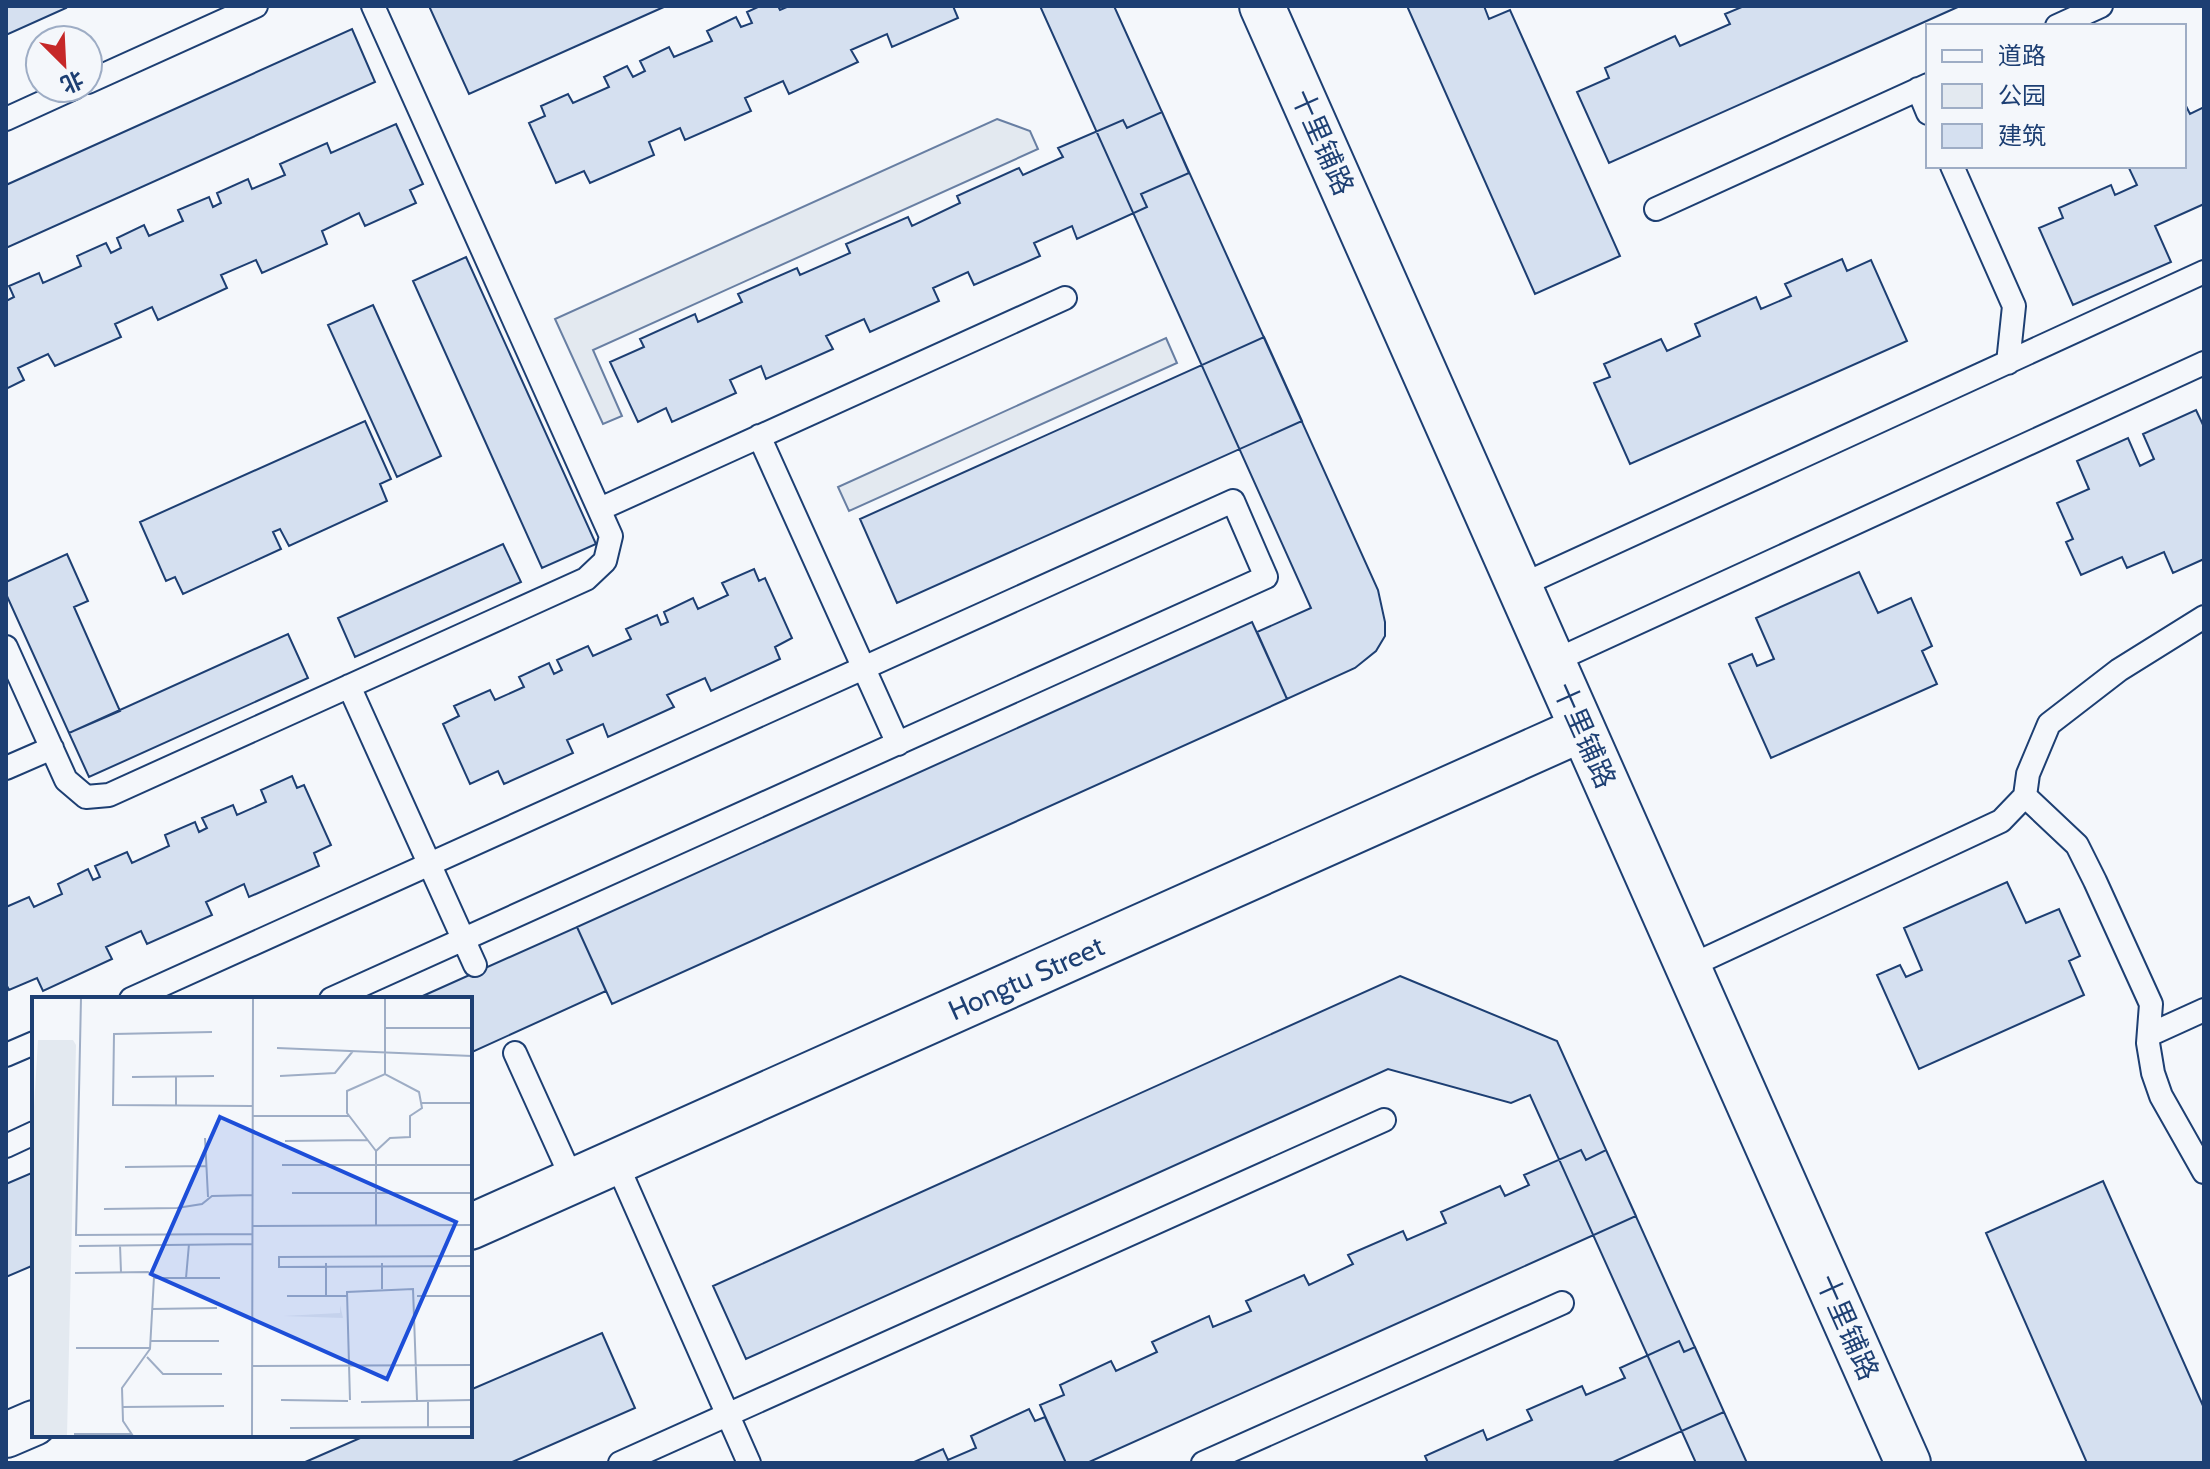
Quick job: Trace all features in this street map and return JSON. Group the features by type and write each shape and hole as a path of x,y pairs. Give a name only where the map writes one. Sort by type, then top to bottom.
{"street":[{"name":"十里铺路","path":"1262,6 1908,1463"},
{"name":"Hongtu Street","path":"472,1226 1582,729"},
{"path":"6,1435 32,1424"}],"lane":[{"path":"104,75 256,6"},
{"path":"6,647 66,780 86,797 109,795 586,579 605,561 611,536 600,509 373,6"},
{"path":"2061,24 2101,6"},
{"path":"1656,209 1923,87"},
{"path":"6,119 39,104"},
{"path":"1953,168 2014,306 2008,363"},
{"path":"1520,586 2204,272"},
{"path":"600,509 1065,298"},
{"path":"1552,662 2204,363"},
{"path":"759,436 898,744"},
{"path":"135,997 1233,501 1266,577 335,997"},
{"path":"1688,967 2001,821 2025,796 2028,774 2049,724 2119,670 2204,617"},
{"path":"349,686 475,965"},
{"path":"6,768 52,748"},
{"path":"2025,796 2077,845 2151,1004 2149,1035 2153,1073 2161,1096 2204,1172"},
{"path":"2149,1035 2204,1010"},
{"path":"6,1055 32,1044"},
{"path":"515,1053 573,1181"},
{"path":"620,1463 1384,1120"},
{"path":"6,1146 32,1134"},
{"path":"616,1162 749,1463"},
{"path":"1203,1463 1562,1303"}],"green space":[{"path":"997,119 1030,131 1038,149 593,350 622,416 603,424 555,319"},
{"path":"1166,338 1177,363 849,511 838,487"}],"building":[{"path":"6,6 66,8 24,24 24,27 6,35"},
{"path":"429,6 666,6 469,94"},
{"path":"760,6 778,6 780,10 789,6 953,6 958,18 892,47 887,34 851,50 858,62 789,94 783,81 745,98 751,111 685,140 680,128 649,142 654,155 590,183 584,171 556,183 529,123 545,116 541,106 568,94 573,103 609,87 604,77 627,66 633,77 645,71 640,61 669,47 674,57 712,41 707,31 736,17 741,27 752,23 747,12"},
{"path":"1040,6 1114,6 1378,590 1385,636 1376,651 1355,668 1287,699 1257,632 1311,608"},
{"path":"1407,6 1484,6 1489,19 1510,10 1620,256 1535,294"},
{"path":"1744,6 1960,6 1609,163 1577,92 1609,78 1605,68 1675,36 1680,46 1730,24 1725,14"},
{"path":"352,29 375,82 6,248 6,185"},
{"path":"2186,106 2190,114 2204,107 2204,204 2155,226 2171,262 2073,305 2039,228 2063,218 2059,208 2111,185 2115,195 2137,185 2129,168 2186,168"},
{"path":"1162,112 1189,173 1141,194 1147,207 1077,239 1072,226 1034,243 1040,256 974,285 968,272 933,288 939,301 870,332 864,319 826,336 833,349 766,379 761,366 730,380 736,393 672,422 666,408 638,422 610,362 644,347 640,339 695,314 698,322 742,302 738,294 797,268 800,275 850,253 846,244 908,217 912,226 960,203 957,196 1019,168 1023,175 1063,157 1058,148 1123,120 1127,128"},
{"path":"396,124 423,184 410,190 416,203 365,226 359,213 322,231 327,244 262,273 256,260 221,275 227,288 158,320 152,307 115,324 121,337 55,366 48,354 18,368 24,380 6,389 6,301 14,297 9,286 39,273 43,283 81,266 77,256 106,243 111,253 121,248 117,238 144,225 149,236 183,221 178,210 209,197 213,207 221,203 217,193 248,179 252,189 285,175 280,164 327,143 331,153"},
{"path":"466,257 596,544 542,568 413,281"},
{"path":"1842,259 1847,271 1871,260 1907,341 1630,464 1594,383 1610,377 1604,364 1661,339 1667,351 1700,336 1695,324 1756,297 1761,309 1791,296 1785,284"},
{"path":"373,305 441,456 397,477 328,325"},
{"path":"1264,337 1302,421 897,603 860,519"},
{"path":"2196,410 2204,427 2204,559 2173,573 2164,552 2127,568 2122,557 2081,575 2066,542 2073,539 2057,503 2089,489 2077,461 2128,438 2140,466 2154,459 2143,434"},
{"path":"365,421 391,479 380,484 387,501 289,546 280,529 273,532 281,549 183,594 175,577 166,581 140,522"},
{"path":"503,544 521,582 355,657 338,618"},
{"path":"67,554 88,601 74,607 120,711 69,733 6,594 6,582"},
{"path":"754,569 759,581 765,578 792,638 775,647 780,659 711,691 705,678 667,695 674,707 608,737 603,724 567,740 573,753 504,784 498,771 470,784 443,724 459,716 454,706 490,690 495,700 524,687 519,677 549,663 554,674 562,670 557,660 588,646 593,656 631,639 626,629 657,615 661,625 668,622 664,612 693,598 698,609 728,595 722,583"},
{"path":"1859,572 1878,613 1911,598 1932,646 1922,651 1937,684 1771,758 1729,664 1752,654 1757,666 1774,659 1756,618"},
{"path":"1252,622 1287,699 612,1004 577,927"},
{"path":"288,634 308,678 89,777 69,733"},
{"path":"292,776 297,788 304,785 331,845 314,853 319,866 249,897 244,884 206,902 212,915 147,944 141,931 106,947 112,959 43,991 37,978 9,990 6,984 6,907 29,897 34,907 62,894 58,884 88,869 93,880 100,877 95,866 127,852 132,863 169,846 165,835 195,822 199,832 207,828 202,818 233,805 237,815 266,802 261,790"},
{"path":"2007,882 2026,923 2059,909 2080,956 2069,961 2084,995 1919,1069 1877,975 1900,965 1906,977 1922,970 1904,928"},
{"path":"577,927 606,991 472,1052 472,997 420,997"},
{"path":"1400,976 1557,1041 1747,1463 1696,1463 1530,1095 1511,1103 1388,1069 746,1359 713,1286"},
{"path":"1581,1150 1586,1160 1606,1150 1636,1216 1087,1463 1066,1463 1040,1405 1064,1395 1060,1385 1111,1361 1116,1371 1157,1352 1152,1342 1209,1316 1213,1327 1251,1311 1246,1301 1304,1275 1309,1285 1353,1264 1348,1255 1403,1231 1407,1240 1446,1223 1441,1212 1500,1186 1505,1196 1529,1185 1524,1175"},
{"path":"32,1173 32,1266 6,1277 6,1184"},
{"path":"2103,1181 2204,1408 2204,1463 2087,1463 1986,1233"},
{"path":"602,1333 635,1408 510,1463 303,1463 362,1437 472,1437 472,1389"},
{"path":"1679,1341 1684,1352 1695,1347 1724,1412 1611,1463 1428,1463 1425,1456 1483,1430 1487,1440 1532,1420 1527,1410 1582,1386 1586,1395 1625,1378 1620,1368"},
{"path":"1029,1409 1035,1421 1045,1417 1066,1463 912,1463 943,1449 948,1460 976,1448 971,1436"}]}
